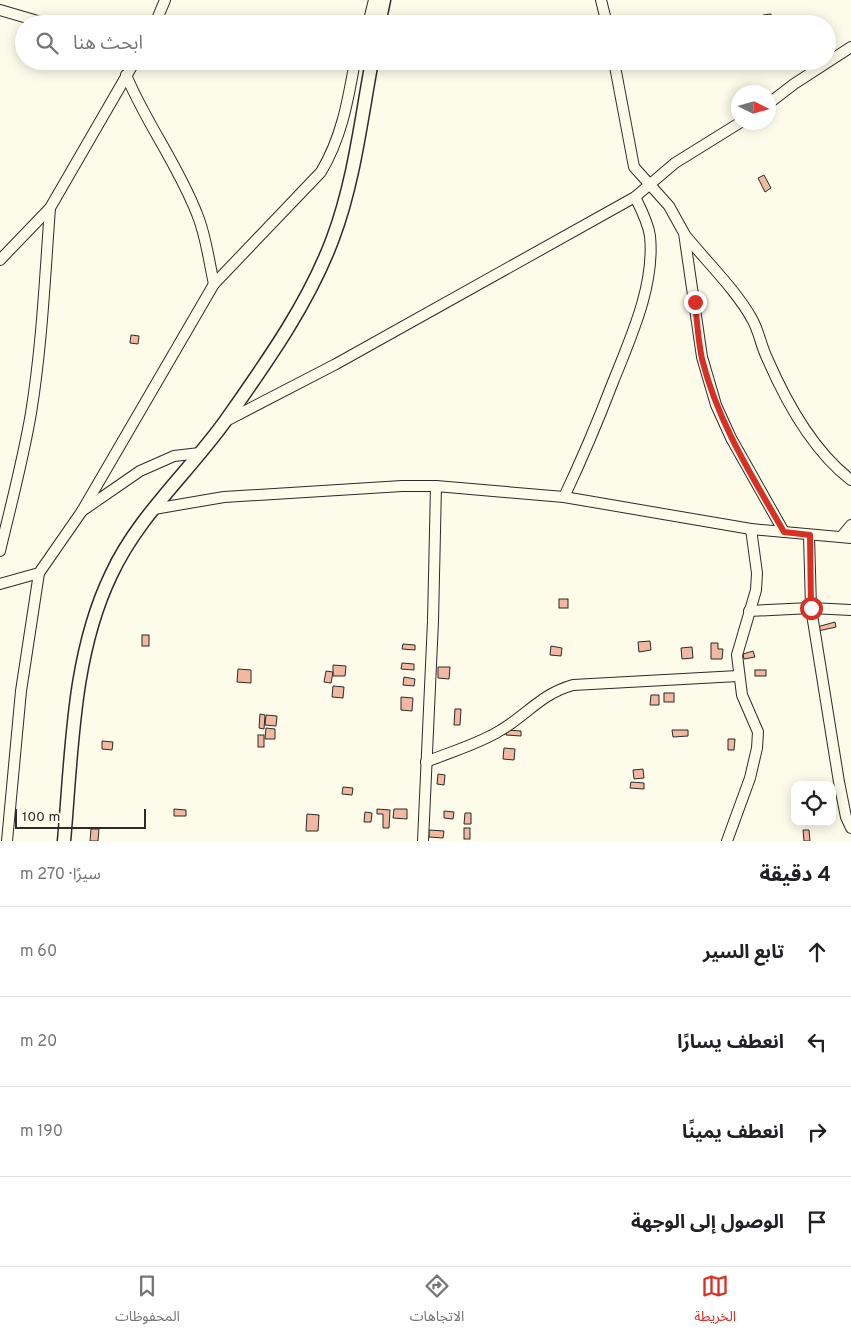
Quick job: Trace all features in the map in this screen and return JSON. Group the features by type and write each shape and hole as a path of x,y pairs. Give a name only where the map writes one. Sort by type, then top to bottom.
{"main road":[{"path":"381,15 384,0"},
{"path":"64,841 72,729 93,617 111,574 137,532 225,421 278,343 312,284 333,238 342,210 370,70"}],"street":[{"path":"159,15 165,0"},
{"path":"370,15 374,0"},
{"path":"601,0 605,15"},
{"path":"0,10 17,15"},
{"path":"836,57 851,47"},
{"path":"0,260 50,208 129,70"},
{"path":"7,841 21,691 38,573 82,511 214,284 321,172 330,156 344,118 353,70"},
{"path":"616,70 634,167 669,206 684,234 747,311 757,330 775,376 808,431 829,461 851,480"},
{"path":"776,98 816,70"},
{"path":"126,75 137,100 164,144 198,215 214,284"},
{"path":"225,421 336,364 634,197 698,147 731,128"},
{"path":"564,497 582,460 628,344 645,290 649,272 650,235 645,216 634,197"},
{"path":"0,551 18,479 31,412 42,327 50,208"},
{"path":"684,234 702,357 713,395 730,438 784,532"},
{"path":"82,511 140,471 174,456 200,454"},
{"path":"154,509 224,497 402,486 436,486 564,497 751,529 810,535 846,537 851,526"},
{"path":"423,841 433,620 436,486"},
{"path":"727,841 750,778 757,748 758,732 742,695 736,655 756,590 757,573 751,529"},
{"path":"810,535 811,608 846,798 846,817 851,828"},
{"path":"0,584 38,573"},
{"path":"749,611 811,608 851,610"},
{"path":"426,762 501,731 546,695 573,685 738,676"}],"building":[{"path":"764,175 771,188 765,192 758,178"},
{"path":"131,335 139,336 138,344 130,343"},
{"path":"559,599 568,599 568,608 559,608"},
{"path":"835,622 836,627 818,631 817,627"},
{"path":"142,635 149,635 149,646 142,646"},
{"path":"650,641 651,650 639,652 638,642"},
{"path":"711,643 718,643 718,649 723,649 722,659 711,659"},
{"path":"403,644 415,645 415,650 402,649"},
{"path":"551,646 562,648 561,656 550,655"},
{"path":"692,647 693,658 682,659 681,648"},
{"path":"753,651 755,657 744,659 743,654"},
{"path":"402,663 414,664 414,670 401,669"},
{"path":"333,665 346,666 345,676 333,676"},
{"path":"438,667 450,667 449,679 438,678"},
{"path":"238,669 251,670 251,683 237,682"},
{"path":"755,670 766,670 766,676 755,676"},
{"path":"326,671 333,672 331,683 324,682"},
{"path":"404,677 415,679 414,686 403,685"},
{"path":"333,686 344,687 343,698 332,697"},
{"path":"664,693 674,693 674,702 664,702"},
{"path":"651,695 659,695 659,705 650,705"},
{"path":"401,697 413,698 412,711 401,710"},
{"path":"455,709 461,709 460,725 454,725"},
{"path":"260,714 265,715 264,729 259,728"},
{"path":"266,715 277,716 276,726 265,725"},
{"path":"266,728 275,729 275,739 265,739"},
{"path":"507,730 521,731 521,736 506,735"},
{"path":"672,730 688,730 688,736 673,737"},
{"path":"258,735 264,735 264,747 258,747"},
{"path":"728,739 735,739 734,750 728,750"},
{"path":"102,741 113,742 112,750 102,749"},
{"path":"504,748 515,749 514,760 503,759"},
{"path":"643,769 644,778 634,779 633,770"},
{"path":"438,774 445,775 444,785 437,784"},
{"path":"631,782 644,783 644,789 630,788"},
{"path":"343,787 353,788 352,795 342,794"},
{"path":"174,809 186,810 186,816 174,816"},
{"path":"377,809 390,810 389,828 383,828 383,814 377,814"},
{"path":"394,809 407,809 407,819 393,818"},
{"path":"444,811 454,812 453,819 444,818"},
{"path":"365,812 372,813 371,822 364,822"},
{"path":"465,813 471,813 471,824 464,824"},
{"path":"307,814 319,815 318,831 306,831"},
{"path":"464,828 470,828 470,839 464,839"},
{"path":"91,829 99,829 98,841 90,841"},
{"path":"429,830 444,831 443,838 429,837"},
{"path":"803,830 809,830 810,841 804,841"}],"route":[{"path":"695,302 702,357 716,405 730,438 784,532 810,535 811,608"}]}
